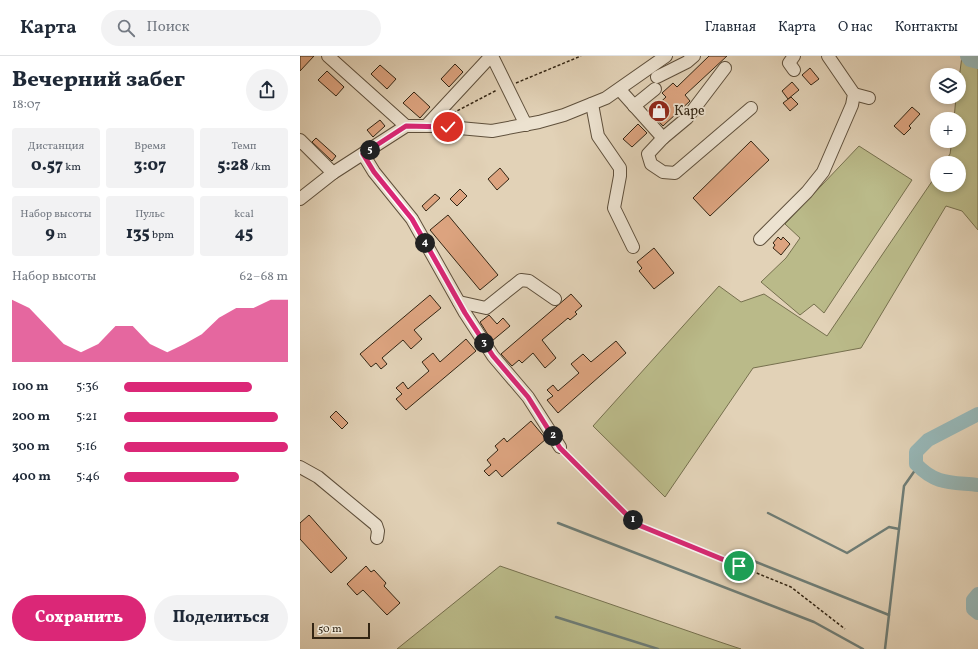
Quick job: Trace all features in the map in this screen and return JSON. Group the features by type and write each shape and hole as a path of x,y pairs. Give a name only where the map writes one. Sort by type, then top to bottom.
{"street":[{"path":"328,56 406,126"},
{"path":"426,126 492,56 526,125"},
{"path":"634,106 656,80 666,56"},
{"path":"300,198 333,173 406,126 492,131 526,125 564,115 592,104 620,90 656,80 687,62 694,56"},
{"path":"794,56 789,63 794,70"},
{"path":"828,56 854,94 869,98"},
{"path":"725,68 687,118 663,138 648,154 651,164 663,172 675,173 751,108"},
{"path":"620,90 663,138"},
{"path":"760,239 823,172 852,106 854,94"},
{"path":"592,104 598,136 620,168 614,208 633,247"},
{"path":"300,140 333,173"},
{"path":"363,154 374,172 412,219 459,302 493,356 528,397 560,448"},
{"path":"459,302 486,308 521,280 529,281 555,300"},
{"path":"300,466 318,477 376,525 378,531 377,538"}],"path":[{"path":"560,448 636,524 791,587 845,629"}],"green space":[{"path":"962,56 978,56 978,230 962,211 946,206 861,348 753,368 665,497 593,426 719,286 741,302 764,294 827,336 930,184 930,192 966,192 966,156 949,156 951,148 966,148 966,112 955,112 955,104 966,104 966,68 960,68"},
{"path":"859,146 912,180 824,313 814,304 800,315 761,282 786,258 800,238 785,224"},
{"path":"500,566 720,642 741,649 397,649"}],"building":[{"path":"300,56 314,56 300,71"},
{"path":"709,56 727,56 685,95 690,101 663,126 650,112 666,97 662,93 673,83 677,87"},
{"path":"455,64 463,72 449,87 441,79"},
{"path":"380,65 396,79 387,89 371,74"},
{"path":"810,68 819,79 811,85 802,75"},
{"path":"327,71 344,87 336,96 318,80"},
{"path":"792,82 799,90 788,99 782,91"},
{"path":"414,92 430,107 420,118 403,103"},
{"path":"791,97 798,104 790,111 783,103"},
{"path":"912,107 920,114 909,126 911,128 904,135 894,126"},
{"path":"380,120 385,126 373,137 367,130"},
{"path":"638,124 647,133 632,147 623,139"},
{"path":"316,138 336,156 332,161 312,142"},
{"path":"751,141 769,160 710,216 693,198"},
{"path":"500,168 509,179 497,190 488,179"},
{"path":"460,189 467,196 457,206 450,199"},
{"path":"435,194 440,198 426,211 422,206"},
{"path":"448,215 498,275 480,290 430,230"},
{"path":"778,237 781,240 783,237 790,244 781,255 773,248 775,245 773,243"},
{"path":"654,248 674,273 654,289 639,271 642,268 637,262"},
{"path":"571,294 582,306 575,312 577,314 570,320 568,318 542,340 556,358 545,368 533,353 522,363 519,360 512,366 501,354"},
{"path":"430,295 441,308 414,330 422,339 411,349 403,340 382,358 387,364 381,369 376,363 371,367 360,354"},
{"path":"489,315 497,324 503,318 510,326 492,341 480,322"},
{"path":"466,339 476,351 406,410 396,399 402,394 396,388 403,382 408,389 429,371 422,362 433,353 440,362"},
{"path":"616,341 626,353 558,413 547,400 553,396 547,390 553,385 558,391 579,373 571,364 583,354 591,362"},
{"path":"336,411 348,423 342,429 330,417"},
{"path":"531,421 546,439 502,477 496,470 489,476 484,471 491,465 487,460 498,450 495,446 504,438 507,442"},
{"path":"309,515 347,558 331,573 300,539 300,523"},
{"path":"366,566 371,572 374,570 386,583 384,586 400,603 387,615 363,590 357,595 347,584"}],"waterway":[{"path":"967,56 970,60 978,62"},
{"path":"978,414 928,440 916,452 916,464 930,476 952,483 978,485"},
{"path":"885,649 904,486 918,466"},
{"path":"768,513 847,553 889,527 899,529"},
{"path":"558,523 814,622 863,649"},
{"path":"746,558 889,615"},
{"path":"978,594 973,600 973,609 978,613"},
{"path":"556,617 658,649"}],"place":[{"name":"Каре","path":"659,111"}],"route":[{"path":"448,127 426,126 415,128 406,126 363,154 374,172 412,219 465,313 493,356 528,397 560,448 636,524 739,566"}]}
